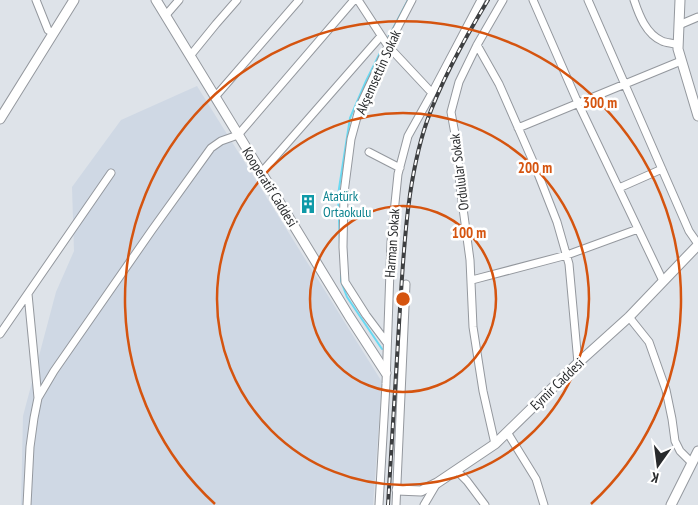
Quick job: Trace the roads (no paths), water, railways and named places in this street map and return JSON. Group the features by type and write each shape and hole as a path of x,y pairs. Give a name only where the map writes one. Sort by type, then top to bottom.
{"street":[{"path":"36,0 48,30 53,33"},
{"path":"0,119 74,0"},
{"name":"Kooperatif Caddesi","path":"156,0 386,373"},
{"path":"166,15 179,0"},
{"path":"190,56 237,0"},
{"path":"215,97 298,0"},
{"path":"38,398 54,370 211,148 225,139 238,135 354,0"},
{"path":"358,0 388,46 432,93"},
{"name":"Akşemsettin Sokak","path":"387,343 345,282 343,247 344,193 350,139 360,106 412,0"},
{"name":"Harman Sokak","path":"379,505 391,242 400,168 408,136 481,0"},
{"name":"Ordulular Sokak","path":"495,444 483,391 473,327 472,280 460,186 457,145 451,112 459,82 477,44 503,0"},
{"path":"533,0 578,103 663,281"},
{"path":"588,0 688,231 698,245"},
{"path":"634,0 640,16 650,31 660,40 678,45"},
{"path":"680,0 678,49 698,116"},
{"path":"679,25 698,17"},
{"path":"261,173 381,36"},
{"path":"477,44 499,84 557,222 569,264 578,363"},
{"path":"518,128 681,61"},
{"path":"369,152 400,168"},
{"path":"619,188 662,169"},
{"path":"0,334 112,173"},
{"path":"472,280 567,256 638,229"},
{"name":"Eymir Caddesi","path":"397,490 421,491 437,483 495,444 578,363 629,317 698,245"},
{"path":"396,505 406,284"},
{"path":"27,505 30,447 38,398 28,294"},
{"path":"629,317 649,342 666,390 675,441 680,451 692,463"},
{"path":"507,432 536,479 544,505"},
{"path":"671,505 698,451"},
{"path":"456,470 485,505"},
{"path":"424,505 437,483"}],"waterway":[{"path":"387,40 408,0"},
{"path":"340,245 338,195 350,118 382,49"},
{"path":"341,265 341,281 347,297 382,349"}],"railway":[{"path":"388,505 403,262 415,166 427,121 447,74 488,0"}],"place":[{"name":"Atatürk Ortaokulu","path":"308,204"}]}
